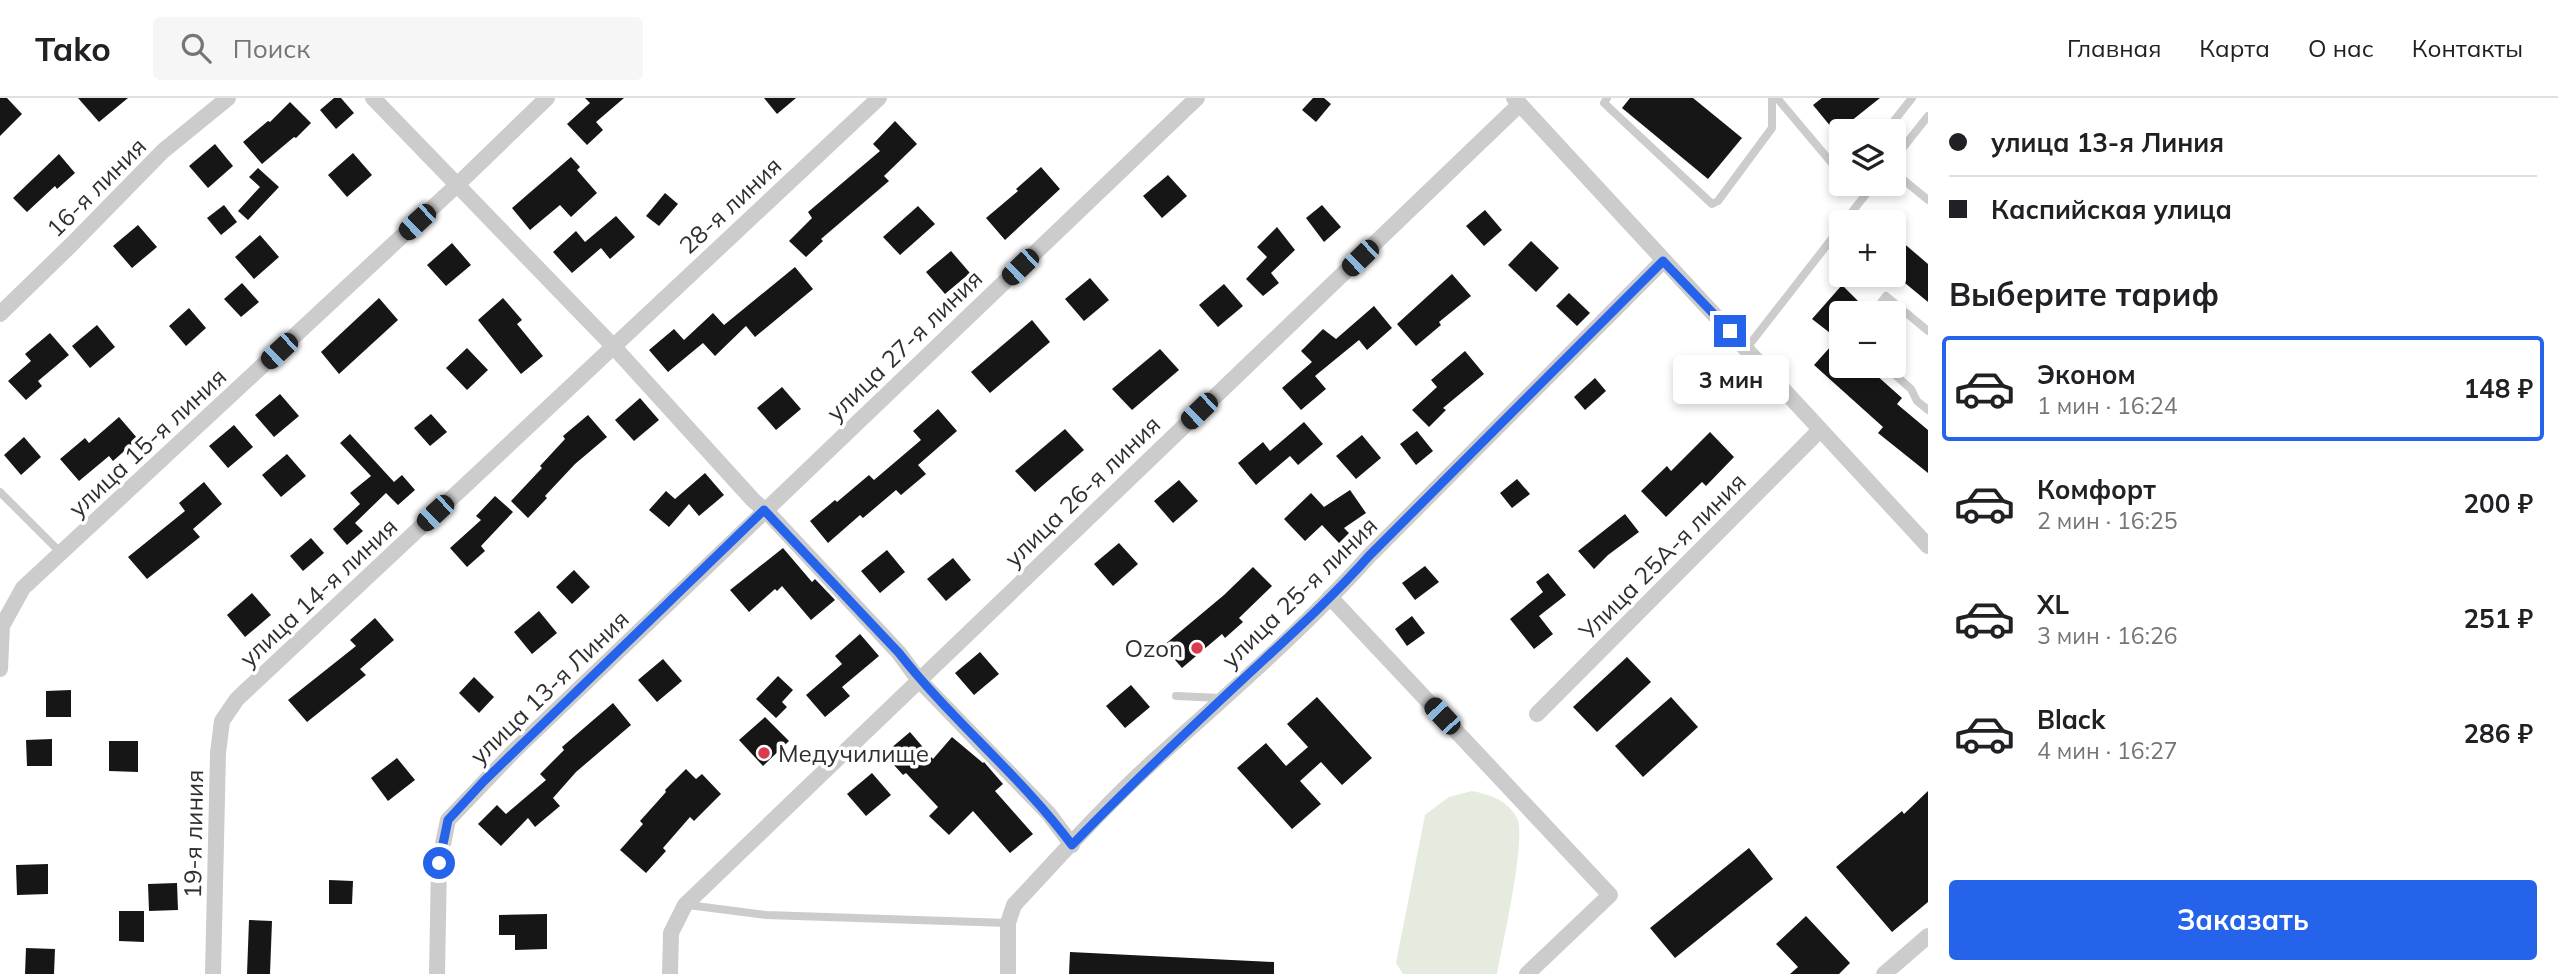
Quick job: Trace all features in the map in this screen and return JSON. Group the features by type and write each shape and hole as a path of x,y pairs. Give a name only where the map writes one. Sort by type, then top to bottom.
{"street":[{"name":"16-я линия","path":"0,314 163,151 229,98"},
{"path":"373,98 613,346 753,500 899,653 919,679 1049,814 1072,845"},
{"name":"улица 15-я линия","path":"0,669 2,626 23,588 547,98"},
{"name":"28-я линия","path":"613,346 878,98"},
{"name":"улица 27-я линия","path":"764,510 1197,98"},
{"path":"1517,101 1928,546"},
{"name":"улица 26-я линия","path":"685,905 1517,101"},
{"name":"улица 25-я линия","path":"1007,974 1008,923 1014,905 1154,761 1193,728 1330,597 1663,261"},
{"name":"улица 14-я линия","path":"237,699 613,346"},
{"name":"Улица 25А-я линия","path":"1537,714 1820,430"},
{"name":"улица 13-я Линия","path":"436,974 439,863 448,820 514,751 764,510"},
{"path":"1330,597 1610,895 1527,974"},
{"name":"19-я линия","path":"214,974 218,753 222,721 237,699"},
{"path":"670,974 671,933 685,905"},
{"path":"1884,974 1928,936"}],"lane":[{"path":"1607,98 1604,103 1712,204 1718,201 1772,128 1772,98"},
{"path":"1777,98 1829,160"},
{"path":"1895,119 1912,98"},
{"path":"1906,144 1928,116"},
{"path":"1906,182 1928,200"},
{"path":"1853,210 1865,196"},
{"path":"1746,349 1829,242"},
{"path":"1906,313 1928,331"},
{"path":"1899,378 1912,389 1917,401 1928,410"},
{"path":"0,492 61,553"},
{"path":"1176,696 1223,698"},
{"path":"685,905 766,915 1008,923"}],"shaded area":[{"path":"1472,791 1503,803 1517,818 1519,829 1516,869 1497,974 1403,974 1396,963 1425,815 1449,797"}],"building":[{"path":"0,98 7,98 22,114 0,136"},
{"path":"78,98 128,98 99,122"},
{"path":"334,98 341,98 354,113 336,129 320,110"},
{"path":"585,98 624,98 596,122 603,130 587,145 567,124 590,103"},
{"path":"764,98 796,98 777,114"},
{"path":"1313,98 1324,98 1331,104 1316,122 1302,110"},
{"path":"1630,98 1693,98 1742,138 1708,179 1622,108"},
{"path":"1822,98 1880,98 1854,119 1829,119 1829,124 1813,105"},
{"path":"290,102 311,123 262,164 243,142 270,122"},
{"path":"895,121 917,144 884,176 889,181 821,239 823,241 806,257 789,241 812,218 808,212 880,151 873,144"},
{"path":"215,144 233,166 208,188 189,166"},
{"path":"353,153 372,175 347,197 328,175"},
{"path":"59,154 75,173 57,189 55,186 27,212 13,198"},
{"path":"571,157 580,167 577,170 597,193 571,217 560,205 530,230 512,208"},
{"path":"1041,167 1060,189 1005,240 986,218"},
{"path":"258,168 279,187 248,220 238,211 260,187 249,177"},
{"path":"1168,175 1187,196 1162,218 1143,196"},
{"path":"665,193 678,204 659,226 646,216"},
{"path":"224,205 237,222 221,235 207,218"},
{"path":"1322,205 1341,227 1324,242 1306,218"},
{"path":"918,206 935,224 900,255 883,237"},
{"path":"1485,210 1502,230 1484,246 1466,226"},
{"path":"616,216 635,237 610,259 601,248 572,273 553,252 576,231 585,242"},
{"path":"138,225 157,247 132,268 113,246"},
{"path":"1277,227 1295,250 1271,273 1279,283 1263,296 1246,279 1267,257 1257,247"},
{"path":"260,235 279,257 254,279 235,257"},
{"path":"1531,241 1559,268 1536,292 1508,265"},
{"path":"452,243 471,265 446,286 427,265"},
{"path":"1906,245 1928,264 1928,302 1906,284"},
{"path":"951,251 970,273 945,294 926,272"},
{"path":"795,267 813,289 755,337 746,326 715,356 703,343 668,372 649,350 674,329 684,340 713,313 724,325"},
{"path":"1452,274 1471,296 1439,322 1441,325 1416,346 1397,324"},
{"path":"1090,278 1109,300 1084,321 1065,299"},
{"path":"242,283 259,302 241,317 224,299"},
{"path":"1224,284 1243,306 1218,327 1199,305"},
{"path":"1840,287 1844,287 1858,301 1829,301 1829,332 1812,319"},
{"path":"1569,293 1590,313 1577,326 1556,306"},
{"path":"379,298 398,320 339,374 321,352"},
{"path":"503,298 522,320 517,324 543,356 521,374 478,320"},
{"path":"1374,306 1392,328 1367,350 1359,340 1315,376 1326,389 1301,410 1282,388 1312,362 1301,351 1323,329 1336,339"},
{"path":"189,308 206,328 186,346 169,326"},
{"path":"1032,320 1050,342 990,393 971,372"},
{"path":"97,325 115,347 90,368 72,346"},
{"path":"50,333 69,355 38,381 42,386 26,400 8,381 31,361 25,354"},
{"path":"467,348 488,370 467,390 446,368"},
{"path":"1829,348 1829,378 1880,378 1902,398 1897,404 1928,430 1928,473 1878,433 1883,427 1814,365"},
{"path":"1160,349 1179,370 1132,410 1112,389"},
{"path":"1465,351 1484,374 1443,408 1446,410 1429,427 1412,410 1437,387 1431,380"},
{"path":"1595,378 1606,391 1585,410 1574,397"},
{"path":"782,387 801,409 776,430 757,408"},
{"path":"280,394 299,416 274,437 255,415"},
{"path":"640,398 659,420 634,441 615,420"},
{"path":"938,409 957,431 918,465 926,474 901,495 896,490 863,518 860,515 828,543 810,521 869,475 874,480 921,440 913,431"},
{"path":"431,414 447,432 430,446 414,428"},
{"path":"588,415 607,437 575,464 528,518 511,501 542,468 540,466 565,439 563,436"},
{"path":"119,417 138,439 113,461 109,456 79,481 60,459 85,438 89,443"},
{"path":"1304,422 1323,444 1298,465 1290,456 1256,485 1238,463 1263,442 1270,451"},
{"path":"234,425 253,447 228,468 209,446"},
{"path":"1065,429 1084,450 1035,492 1015,471"},
{"path":"1417,431 1433,451 1416,465 1400,444"},
{"path":"1710,432 1734,457 1706,486 1702,482 1666,517 1641,491 1667,466 1671,471"},
{"path":"350,434 394,482 402,475 415,490 398,505 386,493 355,523 363,531 347,545 333,529 360,504 350,493 371,476 340,443"},
{"path":"1362,435 1381,458 1356,479 1336,456"},
{"path":"24,437 41,457 21,475 4,455"},
{"path":"287,454 306,476 281,497 262,475"},
{"path":"705,473 724,495 699,516 689,504 669,527 649,510 666,491 675,499"},
{"path":"1517,479 1530,494 1512,508 1500,493"},
{"path":"1179,480 1198,501 1173,523 1154,501"},
{"path":"204,482 222,504 193,529 200,537 147,579 128,557 185,511 179,503"},
{"path":"1350,490 1366,513 1344,528 1349,533 1339,543 1322,525 1305,541 1284,519 1311,493 1324,507"},
{"path":"495,496 513,512 481,546 485,551 467,567 450,548 481,520 476,516"},
{"path":"1625,514 1639,532 1594,569 1578,551"},
{"path":"311,538 324,553 303,571 290,556"},
{"path":"1119,543 1138,564 1113,586 1094,564"},
{"path":"783,548 812,582 815,579 835,600 811,620 782,586 749,612 730,590"},
{"path":"887,550 905,572 880,593 861,571"},
{"path":"953,558 971,580 946,601 927,579"},
{"path":"1425,566 1439,582 1415,600 1402,583"},
{"path":"1253,567 1272,586 1239,618 1243,622 1225,638 1222,634 1182,668 1163,646"},
{"path":"574,570 590,587 572,604 556,587"},
{"path":"1548,573 1566,595 1539,616 1553,634 1534,649 1510,619 1543,592 1536,582"},
{"path":"252,593 271,615 245,637 227,615"},
{"path":"539,611 557,633 532,654 514,632"},
{"path":"1412,616 1425,633 1407,646 1395,629"},
{"path":"375,618 394,640 360,669 366,675 307,722 288,700 356,646 350,640"},
{"path":"860,634 879,656 842,687 850,696 825,717 806,695 842,664 835,656"},
{"path":"980,652 999,674 974,695 955,673"},
{"path":"1627,657 1651,682 1597,732 1573,707"},
{"path":"663,659 682,681 657,702 638,680"},
{"path":"778,676 793,690 782,702 787,707 776,718 756,699"},
{"path":"474,677 494,697 479,713 459,693"},
{"path":"1131,685 1150,707 1125,728 1106,706"},
{"path":"71,690 71,717 46,717 46,691"},
{"path":"1317,697 1372,758 1342,785 1321,762 1300,781 1321,804 1292,829 1237,768 1266,743 1286,766 1308,747 1287,724"},
{"path":"1671,697 1698,727 1643,777 1615,746"},
{"path":"613,703 631,725 576,772 553,798 560,806 535,827 528,818 501,846 478,824 497,805 506,814 546,780 540,774 564,750 562,747"},
{"name":"Медучилище","path":"765,717 789,741 763,766 739,740"},
{"path":"910,732 933,759 952,737 984,762 1003,784 995,791 1033,834 1010,853 973,811 949,835 929,816 938,807 884,754"},
{"path":"52,739 52,766 27,766 26,740"},
{"path":"109,741 138,741 138,772 109,771"},
{"path":"397,758 415,780 388,801 371,778"},
{"path":"686,769 696,779 702,774 721,794 694,821 690,817 663,848 666,851 646,873 620,850 643,824 640,821 665,790"},
{"path":"872,773 891,795 866,816 847,794"},
{"path":"1928,791 1928,902 1892,932 1836,867 1902,811 1904,814"},
{"path":"1749,848 1773,879 1675,958 1650,928"},
{"path":"48,864 48,894 17,895 16,865"},
{"path":"329,880 353,881 352,904 329,904"},
{"path":"177,883 178,910 149,911 148,884"},
{"path":"119,911 144,911 144,942 119,941"},
{"path":"547,914 547,949 515,950 515,935 499,935 499,915"},
{"path":"1806,916 1850,963 1839,974 1790,974 1798,967 1776,944"},
{"path":"249,920 272,921 270,974 247,974"},
{"path":"26,948 55,949 54,974 25,974"},
{"path":"1070,952 1274,962 1274,974 1069,974"}],"place":[{"name":"Ozon","path":"1197,648"},
{"name":"Медучилище","path":"764,753"}],"route":[{"path":"439,863 448,820 514,751 764,510 899,653 919,679 1049,814 1072,845 1154,761 1193,728 1343,585 1663,261 1730,331"}]}
